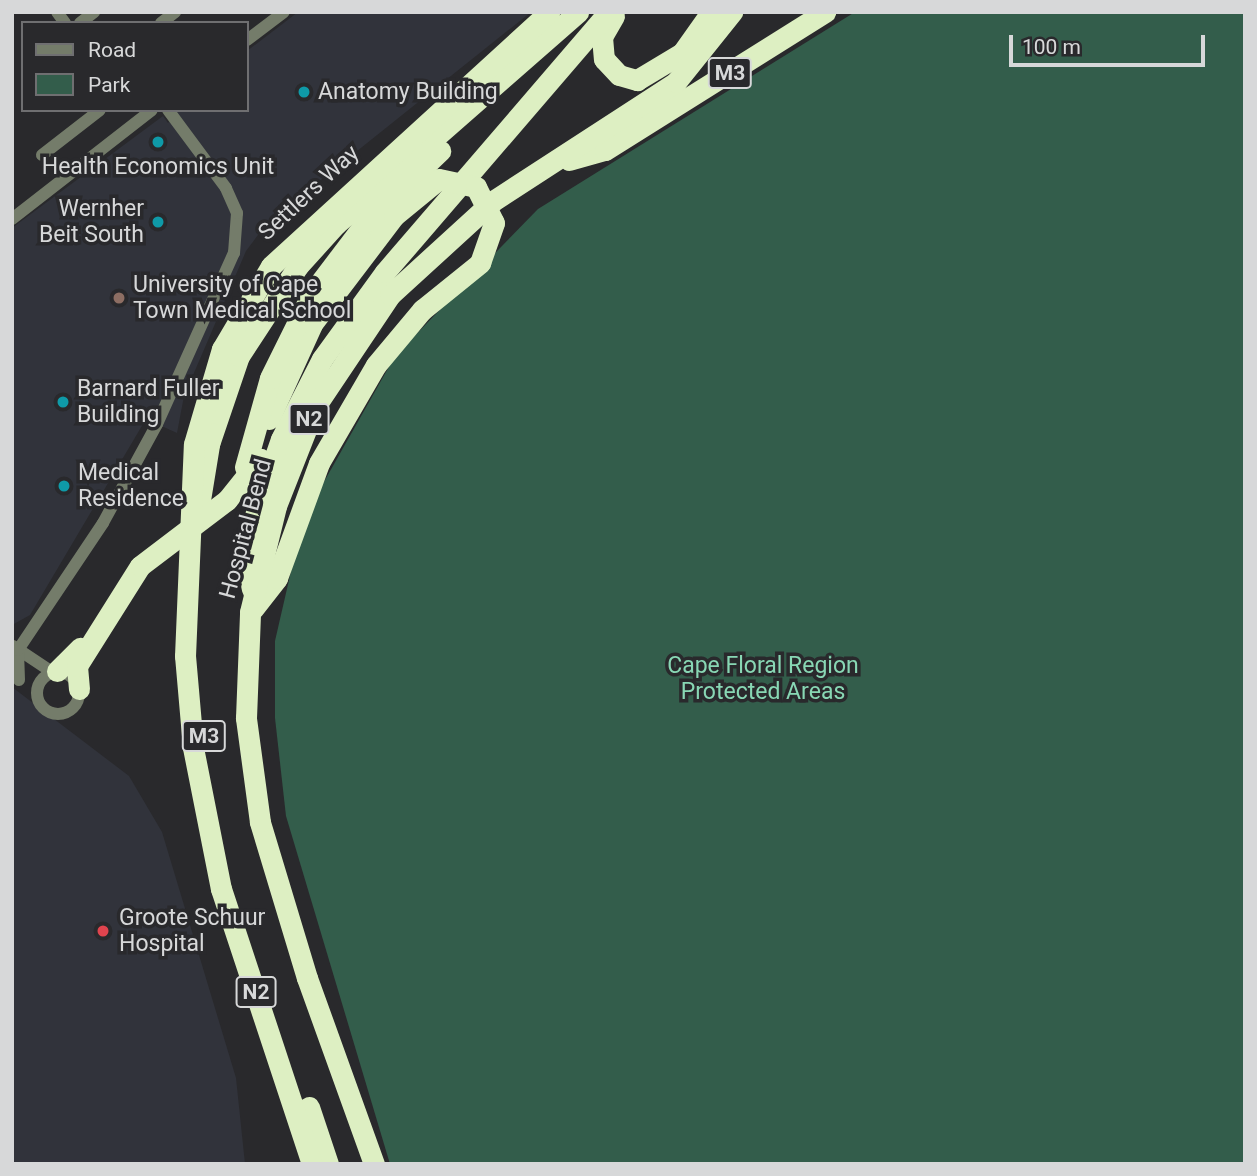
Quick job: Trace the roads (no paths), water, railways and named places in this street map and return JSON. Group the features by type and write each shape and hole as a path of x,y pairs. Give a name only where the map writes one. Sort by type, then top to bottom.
{"highway":[{"name":"Settlers Way","path":"191,510 189,470 204,401 225,342 258,283 309,225 549,12"},
{"name":"M3","path":"211,433 248,339 311,250 578,12"},
{"path":"245,467 288,336 346,246 593,12"},
{"path":"252,603 245,555 257,508 308,384 362,301 609,12"},
{"path":"619,12 604,30 602,53 613,71 637,80 682,53 712,12"},
{"name":"N2","path":"554,164 676,82 732,12"},
{"name":"M3","path":"554,164 605,150 825,12"},
{"path":"55,672 140,566 228,500 257,464 337,311 393,243 511,125"},
{"name":"Hospital Bend","path":"374,1164 307,978 260,822 246,718 252,603 290,464 358,335 452,234 554,164"},
{"path":"228,500 312,324 394,216 439,179 476,187 494,223 480,263 422,310 376,365 319,463 278,578 252,603"},
{"path":"191,510 211,433"},
{"name":"Hospital Bend","path":"211,433 200,491 195,634 205,751 239,901 328,1164"},
{"name":"Hospital Bend","path":"191,510 185,656 211,845 312,1164"},
{"path":"79,689 77,666 112,604"}],"street":[{"path":"248,39 284,12"},
{"path":"41,155 97,112"},
{"path":"12,219 149,112"},
{"path":"15,648 55,672 72,676 79,689 78,702 64,714 46,710 15,677 15,648 103,523 158,424 234,253 237,213 226,188 169,112"},
{"path":"39,701 40,682 55,672"}],"place":[{"name":"Anatomy Building","path":"304,92"},
{"name":"Health Economics Unit","path":"158,142"},
{"name":"Wernher Beit South","path":"158,222"},
{"name":"University of Cape Town Medical School","path":"119,298"},
{"name":"Barnard Fuller Building","path":"63,402"},
{"name":"Medical Residence","path":"64,486"},
{"name":"Groote Schuur Hospital","path":"103,931"}],"park label":[{"name":"Cape Floral Region Protected Areas","path":"763,679"}]}
